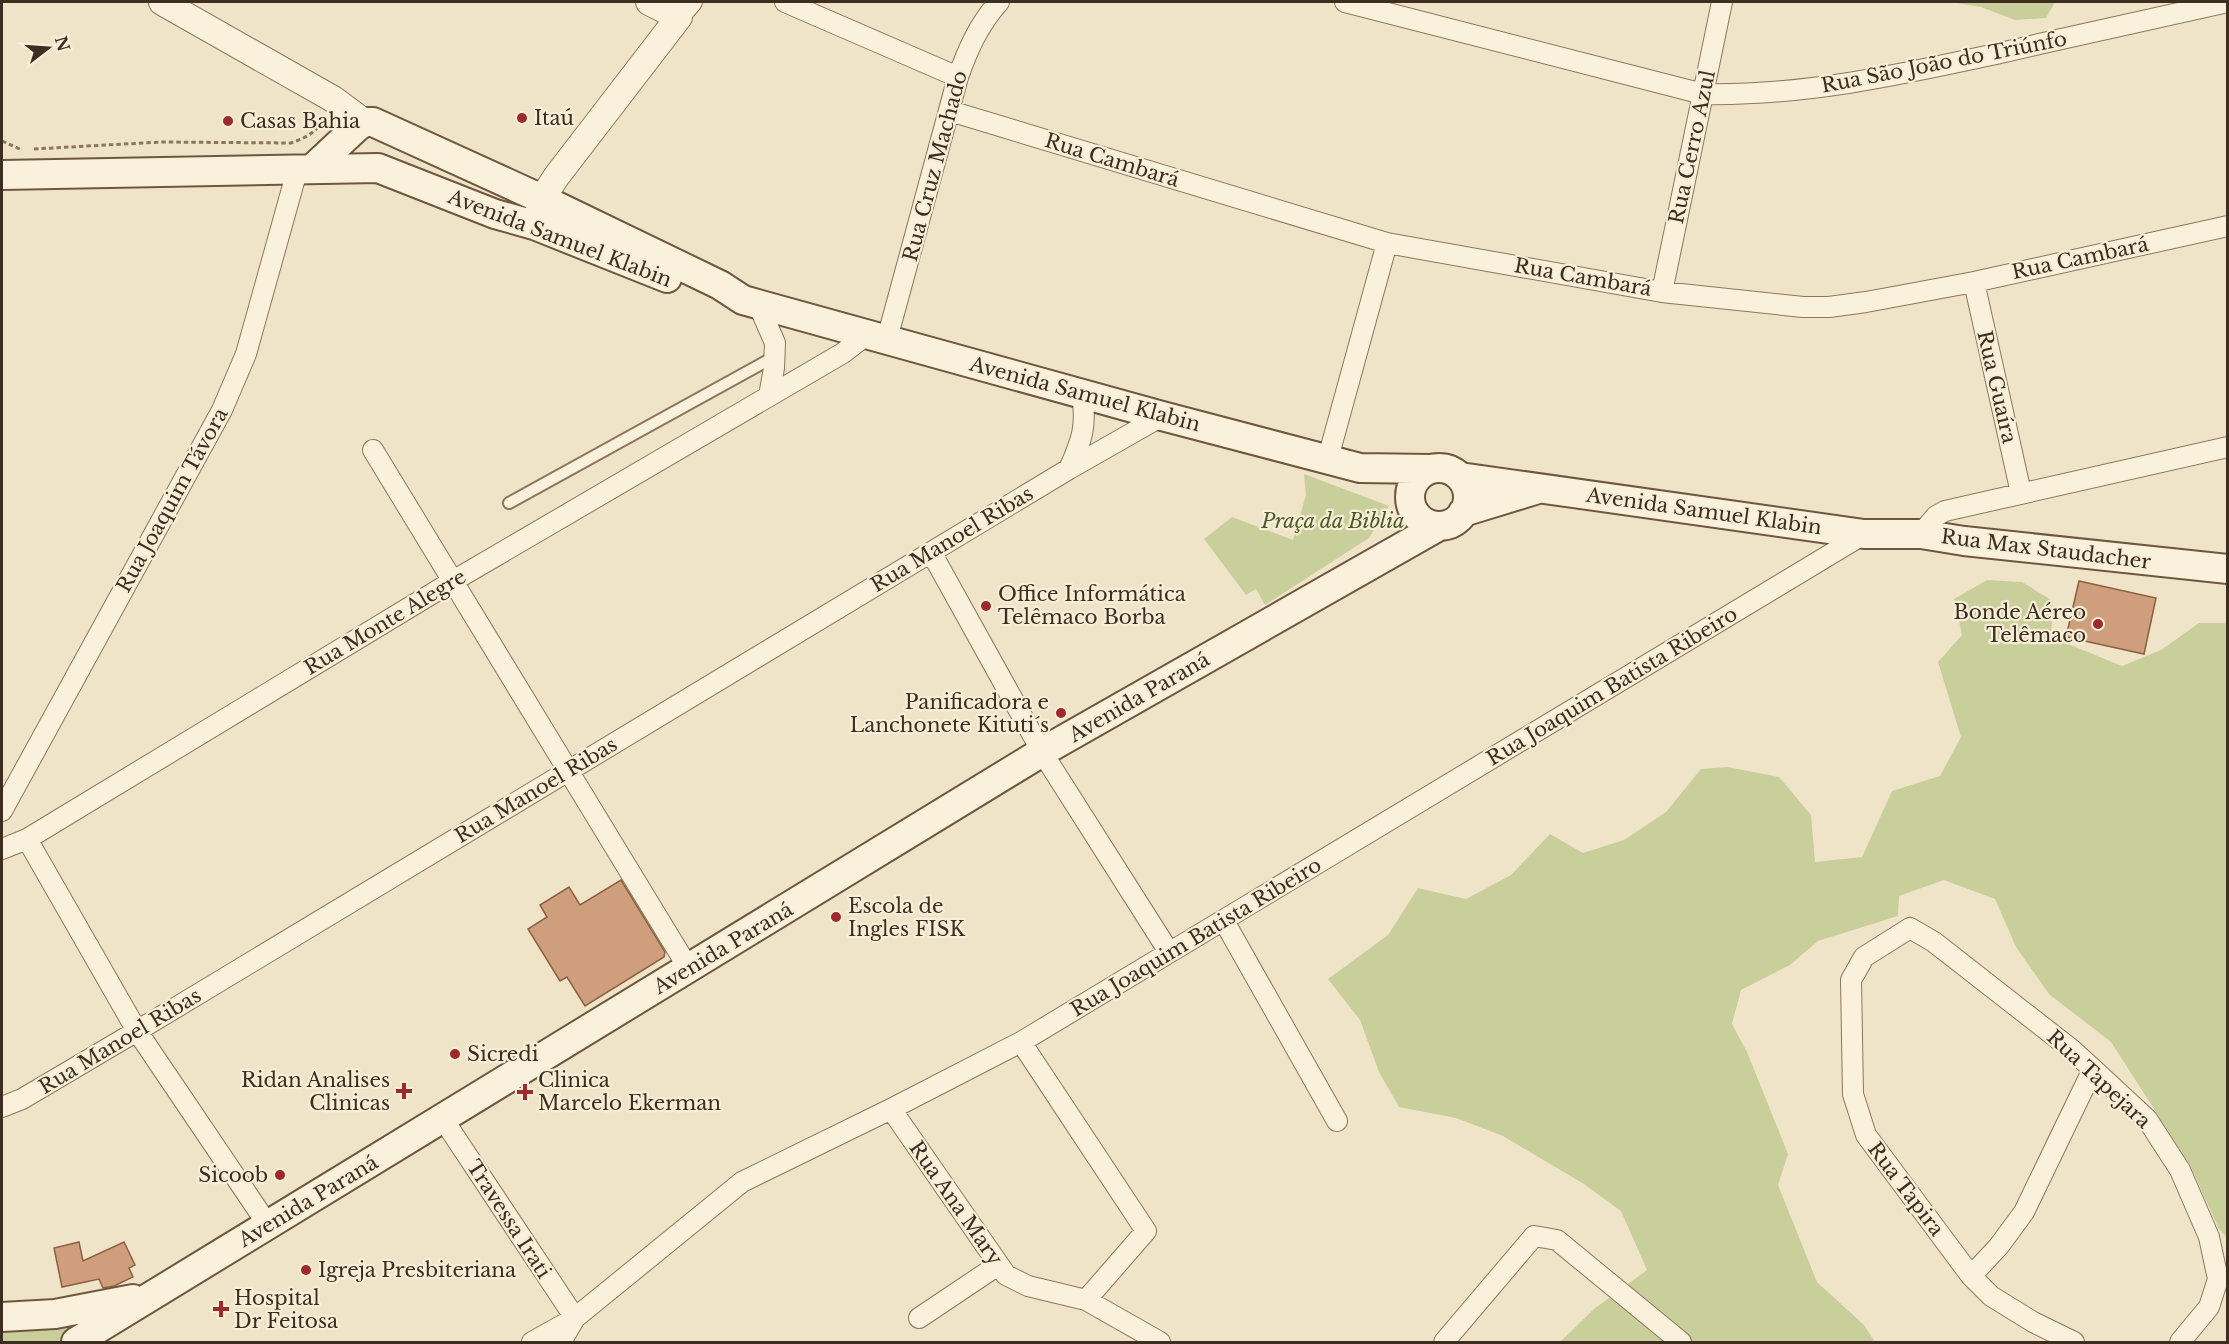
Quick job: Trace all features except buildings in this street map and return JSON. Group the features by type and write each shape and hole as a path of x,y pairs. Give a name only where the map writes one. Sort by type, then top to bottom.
{"main road":[{"path":"304,170 360,124 373,122 538,212"},
{"path":"360,124 355,135 357,143 378,168"},
{"path":"2,176 378,168"},
{"name":"Avenida Samuel Klabin","path":"378,168 495,214 538,212 717,298 751,302 1162,416 1360,468 1431,469"},
{"path":"1360,468 1412,506 1420,519 1429,524 1451,519 1467,504 1468,494 1460,477 1452,471 1442,468 1431,469 1415,481 1411,490 1412,506"},
{"name":"Avenida Samuel Klabin","path":"1460,477 1864,534"},
{"name":"Avenida Samuel Klabin","path":"1451,519 1543,487"},
{"name":"Avenida Paraná","path":"1375,561 1412,506"},
{"name":"Avenida Paraná","path":"76,1342 1042,752 1451,519"},
{"name":"Rua Max Staudacher","path":"1864,534 1921,534 1975,542 2228,569"},
{"path":"2,1317 55,1314 153,1297"}],"street":[{"path":"162,2 333,99 360,124"},
{"path":"538,212 556,177 686,9 649,2"},
{"path":"785,2 958,77"},
{"name":"Rua Cruz Machado","path":"878,336 950,111 958,77 969,47 985,17 999,2"},
{"name":"Rua São João do Triúnfo","path":"1345,2 1703,94 1779,92 1883,79 2228,2"},
{"name":"Rua Cerro Azul","path":"1662,292 1722,2"},
{"name":"Rua Cambará","path":"950,111 1387,243 1662,292 1803,307 1829,307 1974,282 2228,226"},
{"name":"Rua Joaquim Távora","path":"2,811 222,410 246,354 304,170"},
{"path":"1328,458 1387,243"},
{"name":"Rua Guaíra","path":"1974,282 2021,493"},
{"path":"751,302 774,344 769,396"},
{"name":"Rua Monte Alegre","path":"2,849 27,839 453,581 843,353 878,336"},
{"path":"1069,469 1082,439 1085,420 1082,394"},
{"name":"Rua Manoel Ribas","path":"2,1107 22,1099 137,1031 1069,469 1162,416"},
{"path":"1921,534 1936,516 1945,511 2228,447"},
{"path":"373,450 689,969"},
{"name":"Rua Joaquim Batista Ribeiro","path":"532,1342 575,1318 742,1182 1021,1042 1864,534"},
{"path":"931,552 1042,752 1169,952"},
{"path":"27,839 137,1031 268,1225"},
{"path":"1224,921 1337,1121"},
{"name":"Rua Tapejara","path":"1910,928 1934,942 2071,1048 2147,1119 2180,1170 2209,1237 2218,1279 2209,1307 2180,1342"},
{"name":"Rua Tapira","path":"1910,928 1864,957 1851,980 1853,1094 1866,1135 1971,1276 1991,1296 2033,1322 2074,1342"},
{"path":"1021,1042 1146,1231 1086,1300"},
{"path":"1971,1276 1999,1246 2024,1212 2093,1069"},
{"name":"Rua Ana Mary","path":"891,1109 1006,1275 1028,1286 1086,1300 1161,1342"},
{"name":"Travessa Irati","path":"443,1119 575,1318"},
{"path":"1444,1342 1534,1236 1557,1240 1681,1342"},
{"path":"919,1318 998,1265"},
{"path":"561,1342 575,1318"}],"lane":[{"path":"509,503 774,357"}],"path":[{"path":"2,141 19,150 161,142 291,143 316,131 322,121 324,111"}],"green space":[{"path":"1951,2 2055,2 2046,18 2015,20 1981,7"},
{"name":"Praça da Biblia","path":"1304,474 1389,506 1369,538 1265,605 1256,589 1246,595 1204,539 1232,517 1293,540 1306,495"},
{"path":"1987,580 2022,582 2053,601 2051,637 2122,666 2161,650 2199,623 2227,623 2227,1238 2219,1229 2190,1165 2111,1042 2049,994 2016,947 1995,899 1944,880 1899,896 1898,916 1818,941 1790,965 1741,990 1732,1024 1747,1052 1788,1154 1778,1185 1817,1282 1864,1325 1875,1342 1556,1342 1562,1340 1594,1309 1647,1270 1621,1211 1584,1184 1503,1136 1456,1118 1399,1107 1379,1072 1360,1020 1328,979 1388,935 1418,888 1466,899 1511,875 1550,834 1583,853 1624,840 1666,812 1701,769 1728,767 1779,777 1811,815 1815,862 1862,857 1892,791 1940,776 1961,737 1938,662 1962,635 1954,599"},
{"path":"139,1301 70,1342 2,1342 2,1321"}],"place":[{"name":"Itaú","path":"522,118"},
{"name":"Casas Bahia","path":"228,121"},
{"name":"Office Informática Telêmaco Borba","path":"986,606"},
{"name":"Bonde Aéreo Telêmaco","path":"2098,624"},
{"name":"Panificadora e Lanchonete Kituti´s","path":"1061,713"},
{"name":"Escola de Ingles FISK","path":"836,917"},
{"name":"Sicredi","path":"455,1054"},
{"name":"Ridan Analises Clinicas","path":"404,1091"},
{"name":"Clinica Marcelo Ekerman","path":"525,1092"},
{"name":"Sicoob","path":"280,1175"},
{"name":"Igreja Presbiteriana","path":"306,1270"},
{"name":"Hospital Dr Feitosa","path":"221,1309"}]}
